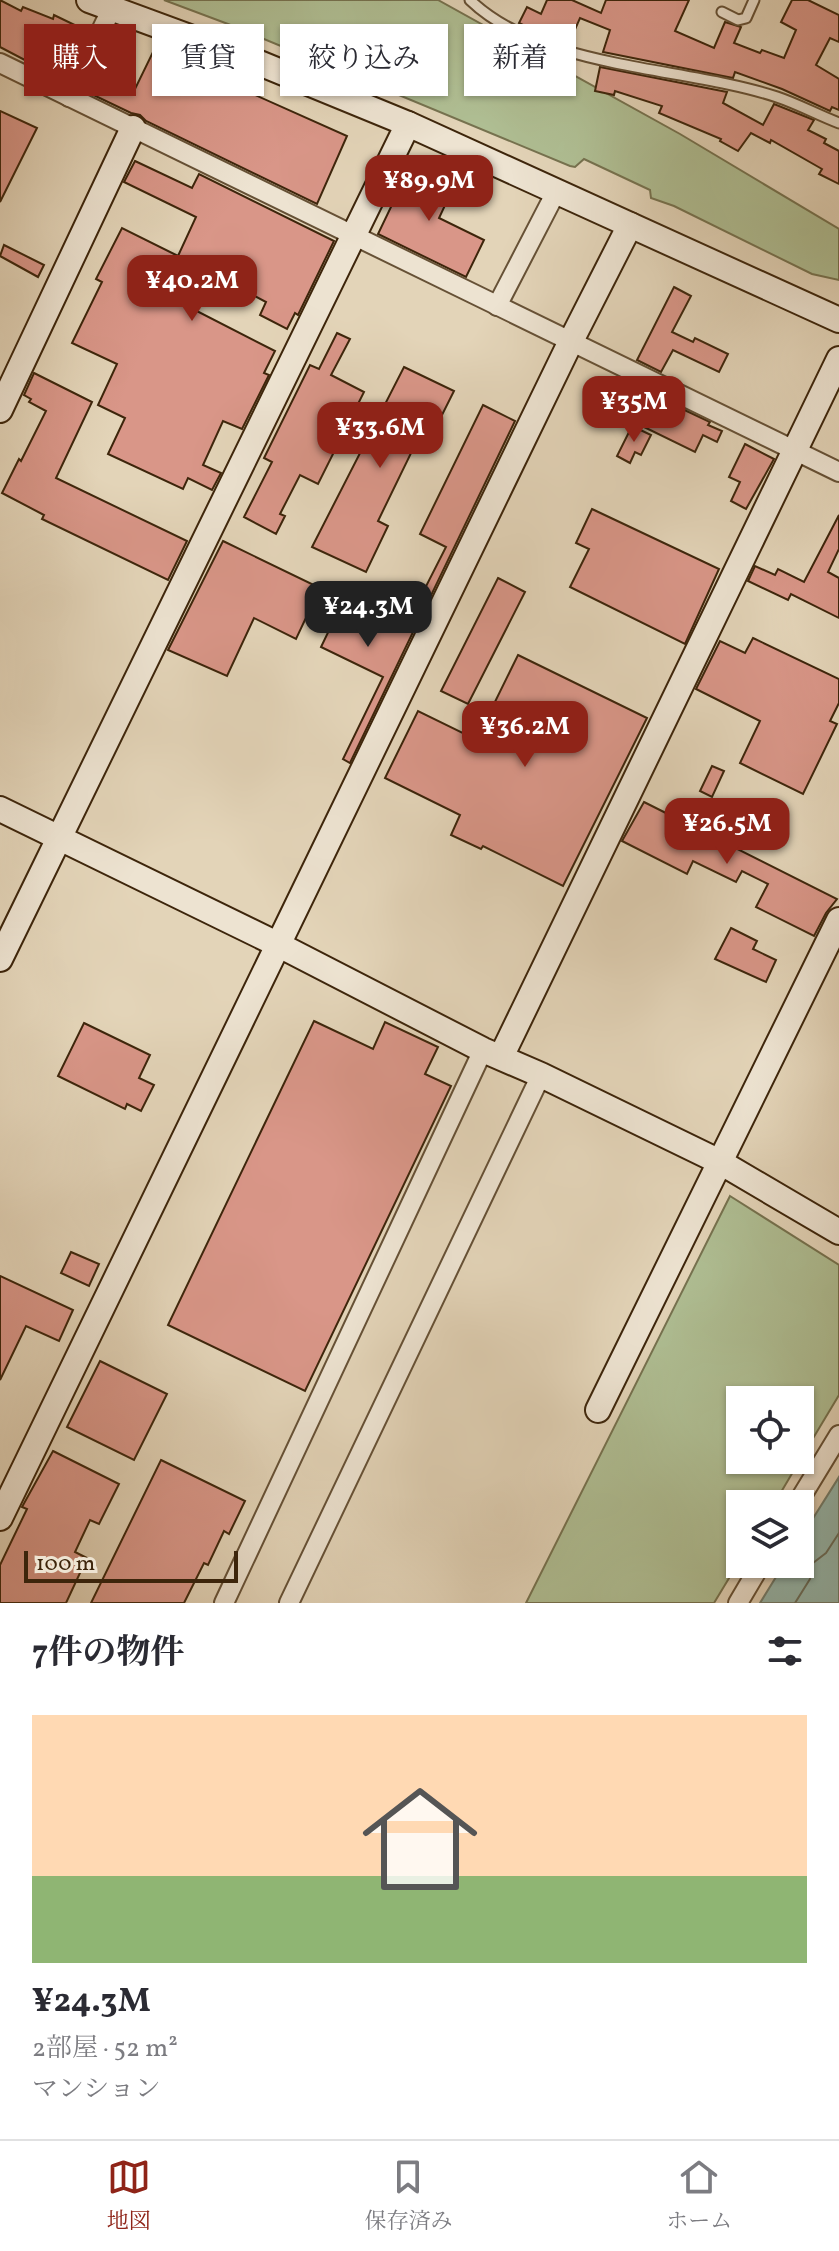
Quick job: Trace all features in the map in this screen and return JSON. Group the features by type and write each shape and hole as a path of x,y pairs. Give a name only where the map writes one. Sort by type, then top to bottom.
{"street":[{"path":"69,97 100,4 252,60 408,124 839,320"},
{"path":"0,63 839,472"},
{"path":"0,959 408,124"},
{"path":"0,410 133,128"},
{"path":"497,306 557,190"},
{"path":"0,1518 8,1481 279,945 630,225"},
{"path":"224,1603 492,1053 839,359"},
{"path":"0,809 492,1053 720,1162 839,1232"},
{"path":"598,1410 839,920"},
{"path":"289,1603 541,1075"},
{"path":"806,1490 839,1435"},
{"path":"738,1603 753,1578"}],"lane":[{"path":"470,0 508,27 531,38 586,55 776,97 839,123"},
{"path":"722,12 738,20 746,18 754,0"}],"green space":[{"path":"164,0 438,0 481,24 464,24 464,96 576,96 576,76 839,229 839,280 812,274 674,206 651,198 650,190 584,159 575,167 570,166 401,96 448,96 448,24 280,24 280,46 264,39 264,24 228,24"},
{"path":"730,1196 839,1265 839,1395 814,1437 814,1386 726,1386 726,1474 792,1474 782,1490 726,1490 726,1578 729,1578 714,1603 526,1603"}],"water":[{"path":"839,1477 839,1603 760,1603 775,1578 814,1578 814,1517"}],"building":[{"path":"0,0 21,11 23,7 53,19 54,15 73,24 24,24 24,60 0,47"},
{"path":"547,0 572,0 601,13 606,0 689,0 675,31 714,48 725,22 741,27 734,43 784,58 796,30 781,22 792,0 808,0 839,15 839,42 830,38 816,65 839,79 839,110 832,107 830,111 735,72 733,78 603,52 610,30 580,18 576,27 576,24 519,23 527,7 541,14"},
{"path":"152,54 152,96 257,96 347,136 317,204 146,121 140,115 95,96 136,96 136,87"},
{"path":"600,67 727,92 723,103 763,125 774,104 814,120 808,130 826,139 824,143 839,151 839,184 819,174 822,169 771,140 770,143 751,133 738,151 721,139 659,113 662,106 615,91 614,95 595,91"},
{"path":"0,111 37,128 0,202"},
{"path":"135,161 192,188 199,174 334,241 298,315 295,313 287,329 260,315 266,302 205,270 187,306 275,351 264,373 269,375 242,429 223,421 203,465 221,473 212,490 188,478 183,489 108,454 125,418 98,405 117,364 72,343 102,282 96,279 122,228 178,256 196,217 124,182"},
{"path":"412,163 455,184 439,218 484,240 466,277 378,234"},
{"path":"4,245 44,265 38,277 0,256"},
{"path":"674,287 691,296 672,332 693,342 695,338 728,354 719,372 673,350 661,372 637,360"},
{"path":"337,333 350,339 331,375 364,392 318,484 300,475 280,514 285,516 276,534 244,517 272,462 264,458 310,365 319,369"},
{"path":"404,367 454,391 439,421 429,416 378,521 388,526 366,572 312,547"},
{"path":"34,373 92,402 56,478 187,541 168,580 42,519 44,515 2,493 46,411 29,402 31,399 24,395"},
{"path":"659,398 710,422 708,425 722,431 717,442 703,435 695,452 644,427"},
{"path":"483,405 515,421 425,608 417,604 446,547 420,534"},
{"path":"632,426 651,435 641,455 635,452 630,463 617,456"},
{"path":"745,444 774,459 746,509 731,501 740,482 729,477"},
{"path":"592,509 719,569 685,644 570,587 589,549 576,543"},
{"path":"839,515 839,549 828,572 839,578 839,618 791,594 788,600 748,581 755,566 775,575 778,569 804,582"},
{"path":"223,541 320,588 296,639 254,618 227,676 168,650"},
{"path":"498,578 525,592 468,704 441,691"},
{"path":"346,595 415,628 350,763 343,759 383,677 321,647"},
{"path":"753,638 839,679 839,703 830,721 837,724 803,794 740,763 760,721 696,689 720,641 745,653"},
{"path":"518,655 647,718 563,886 483,846 481,849 451,835 460,815 385,778 418,711 481,742 495,714 490,712"},
{"path":"712,766 724,771 712,797 700,791"},
{"path":"644,802 837,899 814,936 756,907 768,884 742,871 736,882 693,861 687,874 622,841"},
{"path":"731,928 757,941 753,949 776,960 766,982 715,959"},
{"path":"314,1021 373,1049 385,1022 438,1047 425,1074 451,1086 305,1391 168,1325"},
{"path":"84,1023 150,1055 139,1078 154,1085 141,1111 127,1104 125,1109 58,1076"},
{"path":"71,1252 99,1264 89,1286 61,1273"},
{"path":"0,1276 73,1310 59,1341 26,1326 0,1380"},
{"path":"100,1361 167,1394 134,1460 67,1427"},
{"path":"53,1451 119,1484 99,1524 90,1520 75,1552 87,1558 66,1603 0,1603 0,1565 27,1509 22,1507"},
{"path":"161,1460 245,1501 229,1534 224,1531 208,1565 204,1563 184,1603 91,1603"}]}
